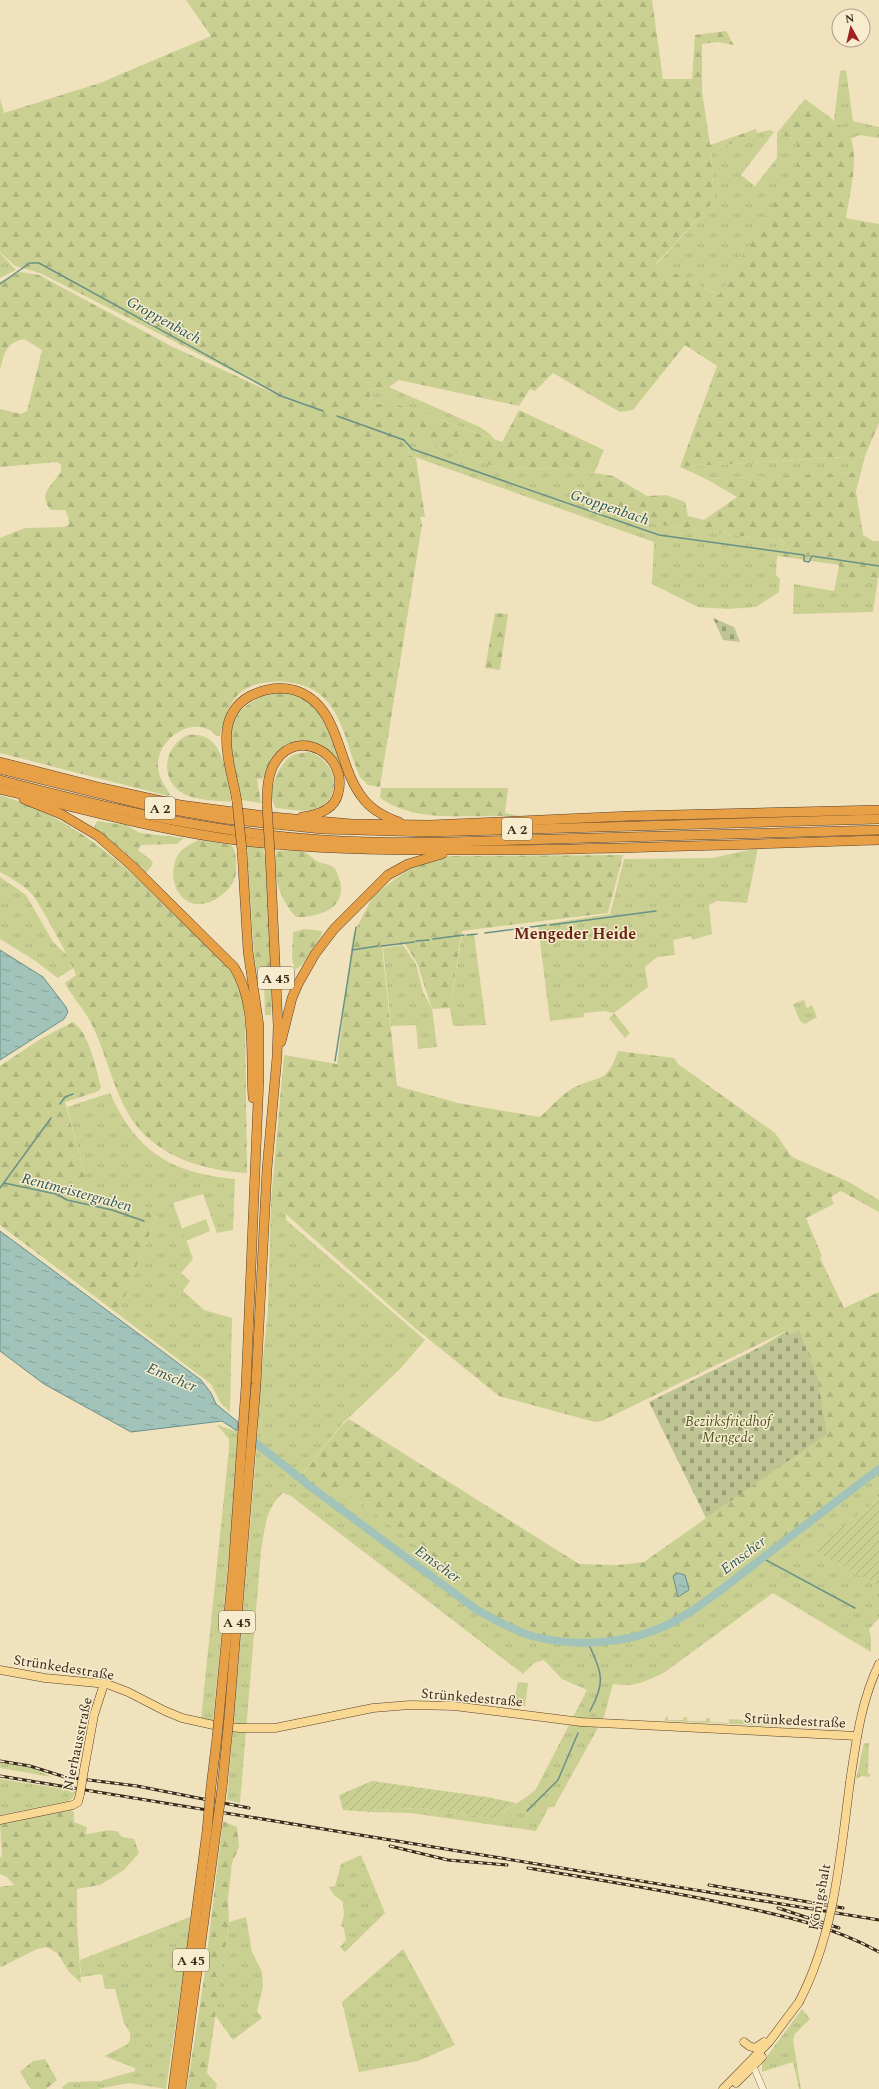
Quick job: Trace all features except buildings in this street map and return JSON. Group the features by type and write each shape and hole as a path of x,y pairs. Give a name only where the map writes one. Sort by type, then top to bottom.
{"highway":[{"name":"A 45","path":"243,1506 241,1458 245,1406 257,1149 259,1026 248,951 238,802 226,746 228,726 232,716 242,702 254,694 270,689 285,688 307,695 322,709 332,725 352,781 367,804 386,817 406,824"},
{"name":"A 45","path":"181,2089 211,1832 211,1787 243,1506 250,1464 254,1412 278,1026 267,806 269,777 275,762 283,754 296,747 306,746 325,752 334,761 339,771 340,786 338,797 330,807 325,812 310,816 272,817"},
{"path":"0,762 144,798 203,808 272,817 352,824 437,824 773,817"},
{"name":"A 2","path":"0,769 146,805 225,819 322,829 428,832 773,817 879,820"},
{"name":"A 2","path":"0,780 103,806 171,821 224,830 322,840 411,843 879,830"},
{"path":"2,790 142,823 222,838 333,848 488,850 879,840"},
{"path":"2,790 61,814 98,836 131,865 234,967 245,990 249,1011 257,1149"},
{"path":"785,817 879,810"},
{"path":"277,1057 292,998 305,970 334,929 368,893 398,868 418,860 442,854 488,850"},
{"name":"A 45","path":"173,2089 211,1832 222,1788 229,1717 241,1527"}],"main road":[{"name":"Königshalt","path":"729,2089 752,2064 790,2016 799,2002 817,1961 829,1923 840,1862 857,1736 863,1708 879,1664"},
{"name":"Strünkedestraße","path":"0,1670 45,1678 104,1684 128,1692 165,1712 182,1718 218,1726 240,1728 275,1728 373,1708 410,1705 454,1706 585,1722 857,1736"},
{"name":"Nierhausstraße","path":"0,1820 73,1805 78,1802 94,1715 104,1684"},
{"path":"744,2042 752,2047 761,2046 790,2016"},
{"name":"Königshalt","path":"723,2089 752,2064"}],"street":[{"path":"752,2064 763,2089"}],"green space":[{"path":"186,0 652,0 663,79 692,79 695,35 726,31 734,45 718,42 702,44 702,91 710,145 756,129 757,133 711,152 714,201 656,264 719,295 796,167 798,152 796,140 777,133 805,99 837,123 851,139 854,157 853,178 846,218 879,224 879,423 865,456 680,467 717,366 685,345 633,410 620,412 553,373 535,391 530,389 519,406 399,380 389,387 370,390 371,404 396,404 502,442 519,410 604,450 594,473 577,468 502,469 405,435 409,455 416,458 425,517 420,517 422,525 380,787 368,785 360,777 341,724 330,705 315,691 292,683 266,682 244,690 236,697 230,706 222,726 220,736 217,736 208,729 199,727 180,731 171,737 164,745 158,765 160,777 170,794 168,796 0,753 0,538 25,528 65,527 69,524 68,516 65,510 51,510 45,500 47,490 61,472 61,465 57,462 0,467 0,409 21,414 27,411 42,350 24,339 17,341 6,350 0,370 0,282 20,272 39,275 173,347 295,403 40,273 15,266 0,252 0,99 4,113 100,83 211,36"},
{"path":"846,70 853,121 879,127 879,138 859,135 851,139 834,120 840,71"},
{"path":"770,130 774,132 741,175 755,186 777,158 777,133 796,140 798,152 796,167 720,295 656,265 714,201 711,152 757,133"},
{"path":"0,253 16,270 0,278"},
{"path":"389,387 480,427 494,439 396,404 371,404 370,390"},
{"path":"405,435 502,469 577,468 594,473 584,496 661,525 785,542 777,557 776,575 780,579 779,592 756,607 728,609 698,607 652,584 654,542 409,455"},
{"path":"865,456 861,472 706,479 680,467"},
{"path":"861,472 856,491 863,535 873,541 879,541 879,578 836,582 839,565 778,556 785,542 661,525 583,496 594,473 613,476 647,496 666,495 685,502 688,516 704,520 737,497 706,479"},
{"path":"878,578 873,612 793,614 794,584 834,591 836,582"},
{"path":"495,613 508,614 500,670 485,668"},
{"path":"713,618 734,627 740,642 723,640"},
{"path":"281,692 306,701 315,708 327,726 340,762 330,751 319,745 295,744 262,779 257,779 261,803 241,800 230,739 233,723 240,711 258,697"},
{"path":"188,735 200,735 216,746 225,766 231,799 230,802 201,799 189,796 176,788 171,781 167,764 169,755 173,747"},
{"path":"309,752 320,757 332,773 334,782 333,791 329,800 321,806 307,811 276,808 273,802 272,788 274,780 282,766 291,756"},
{"path":"381,788 508,788 505,813 520,816 447,816 419,813 392,805 380,798"},
{"path":"0,795 34,807 65,824 95,844 150,890 227,966 235,979 242,997 245,1024 247,1173 209,1168 174,1156 159,1147 145,1135 133,1121 119,1095 93,1027 65,983 76,975 63,948 41,907 31,893 20,884 0,872"},
{"path":"97,821 126,825 140,833 184,838 177,844 141,845 138,850 151,860 153,864 146,873 128,855 94,828"},
{"path":"198,840 231,845 236,861 235,878 226,892 204,904 189,902 183,898 175,886 173,872 176,858 180,852"},
{"path":"247,846 263,848 264,854 266,854 272,1000 271,1015 265,1015 264,976 257,973 254,955"},
{"path":"758,848 747,903 717,901 709,905 712,934 692,940 691,936 673,940 675,955 657,957 645,967 648,987 614,1013 604,1011 584,1013 584,1017 550,1021 538,925 610,914 624,859 712,858"},
{"path":"276,851 301,851 317,861 330,865 334,868 338,875 341,888 340,896 336,903 323,913 305,917 296,917 290,910 278,887 275,869"},
{"path":"623,855 608,913 462,931 450,1008 432,1009 417,963 405,944 382,947 397,1086 458,1103 540,1117 573,1088 606,1074 614,1062 618,1051 674,1058 678,1064 775,1133 792,1157 849,1182 879,1200 879,1212 841,1191 831,1197 834,1204 806,1218 822,1256 820,1258 844,1308 879,1292 879,1469 729,1585 683,1615 659,1627 633,1636 606,1641 576,1642 537,1638 506,1626 482,1612 436,1580 444,1566 340,1487 328,1499 300,1477 342,1425 349,1419 579,1564 618,1565 644,1562 771,1472 799,1330 789,1335 786,1331 602,1421 595,1422 499,1396 415,1328 271,1201 284,1055 337,1064 353,935 373,896 411,867 447,856"},
{"path":"0,877 26,895 53,942 78,965 58,978 34,960 0,939"},
{"path":"305,929 322,931 321,936 302,965 295,970 292,958 293,932"},
{"path":"474,934 486,1025 453,1026 450,1008 462,935"},
{"path":"403,945 416,964 423,992 432,1009 437,1047 418,1049 416,1025 391,1026 383,948"},
{"path":"804,1000 807,1008 812,1005 817,1017 805,1024 800,1021 793,1004"},
{"path":"614,1013 630,1033 625,1038 609,1018"},
{"path":"73,1022 79,1027 88,1042 101,1087 99,1091 65,1102 92,1201 120,1201 157,1215 118,1314 0,1225 0,1066 42,1038"},
{"path":"110,1093 132,1131 145,1145 159,1156 175,1165 193,1171 235,1179 233,1230 217,1233 203,1194 173,1203 193,1259 181,1273 190,1281 183,1291 204,1310 232,1318 230,1412 220,1402 211,1384 118,1314 157,1215 120,1201 92,1202 67,1107"},
{"path":"271,1201 286,1214 286,1220 425,1340 400,1369 342,1424 299,1478 327,1500 340,1487 444,1566 435,1580 477,1611 532,1637 563,1641 588,1642 615,1640 639,1635 682,1617 879,1469 879,1499 812,1550 879,1586 879,1618 869,1629 871,1638 871,1652 773,1593 665,1672 640,1683 627,1685 613,1684 604,1717 554,1807 549,1807 536,1831 411,1813 369,1812 369,1810 417,1808 498,1819 507,1810 527,1797 536,1789 587,1690 562,1679 544,1660 534,1663 523,1674 291,1496 283,1493 277,1499 269,1512 261,1551 240,1803 227,1800 257,1444 279,1461 257,1442 260,1387 268,1309"},
{"path":"206,1219 210,1231 186,1241 181,1229"},
{"name":"Bezirksfriedhof Mengede","path":"799,1330 817,1376 827,1434 706,1518 649,1402 762,1346 787,1331 789,1335"},
{"path":"217,1425 238,1432 232,1523 213,1721 201,1719 229,1448 229,1439"},
{"path":"879,1499 879,1586 812,1550"},
{"path":"518,1682 528,1683 525,1706 513,1705"},
{"path":"668,1716 668,1720 683,1720 684,1717 687,1717 687,1721 706,1721 707,1718 710,1718 710,1722 729,1723 729,1719 781,1722 781,1726 665,1721 665,1718"},
{"path":"864,1743 869,1743 868,1774 871,1774 869,1777 862,1776 856,1779"},
{"path":"0,1763 33,1768 52,1777 0,1768"},
{"path":"0,1779 76,1791 73,1798 68,1801 0,1815"},
{"path":"372,1781 487,1797 516,1803 506,1810 498,1819 417,1808 369,1810 369,1812 343,1810 339,1795"},
{"path":"70,1809 74,1812 74,1822 87,1827 86,1834 104,1831 117,1831 122,1837 134,1839 139,1853 124,1870 100,1885 77,1889 77,1925 81,1983 69,1972 58,1954 47,1947 37,1949 1,1967 0,1965 0,1887 14,1885 7,1877 0,1874 0,1857 2,1857 0,1824"},
{"path":"223,1821 237,1827 239,1847 232,1863 228,1899 229,1922 207,2073 217,2084 216,2089 187,2089 204,1978"},
{"path":"361,1855 385,1913 345,1952 340,1947 346,1940 344,1928 341,1926 344,1915 343,1902 334,1895 329,1887 335,1886 341,1864"},
{"path":"190,1917 187,1948 166,2089 129,2083 98,2089 63,2089 62,2087 69,2082 100,2081 135,2071 135,2068 104,2056 128,2044 130,2040 130,2033 124,2023 115,1989 105,1989 102,1974 81,1977 80,1960"},
{"path":"246,1917 252,1952 262,1972 263,1986 257,2011 262,2018 233,2040 215,2015 229,1922"},
{"path":"403,1949 455,2045 418,2061 359,2072 342,2002"},
{"path":"802,2009 810,2019 795,2034 793,2040 801,2089 799,2089 793,2062 762,2072 762,2063"},
{"path":"45,2059 57,2080 46,2089 31,2089 20,2072 33,2061"}],"water":[{"path":"0,950 43,977 66,1007 68,1012 64,1019 0,1060"},
{"path":"0,1231 201,1380 211,1393 216,1404 238,1422 237,1431 222,1421 131,1432 44,1384 0,1351"},
{"path":"678,1573 685,1575 689,1590 678,1597 673,1576"}],"waterway":[{"name":"Groppenbach","path":"0,284 30,263 39,263 281,396 323,411"},
{"name":"Groppenbach","path":"337,416 404,440 412,449 659,535 804,555 804,561 809,562 812,556 879,566"},
{"path":"550,925 656,911"},
{"path":"485,933 546,925"},
{"path":"335,1061 356,927"},
{"path":"467,935 477,934"},
{"path":"433,939 464,935"},
{"path":"416,941 429,940"},
{"path":"382,946 414,942"},
{"path":"352,950 378,946"},
{"path":"60,1104 65,1097 73,1094"},
{"path":"0,1188 51,1118"},
{"name":"Rentmeistergraben","path":"4,1183 56,1194 67,1200 112,1210 144,1221"},
{"name":"Emscher","path":"248,1437 311,1487 477,1610 525,1634 551,1640 570,1642 590,1643 629,1638 665,1626 682,1617 722,1589 879,1469"},
{"path":"762,1558 855,1608"},
{"path":"588,1642 599,1669 600,1676 599,1692 590,1711"},
{"path":"527,1811 558,1780 578,1733"}],"railway":[{"path":"0,1761 30,1766 65,1777 137,1786 249,1808"},
{"path":"0,1776 879,1920"},
{"path":"390,1846 448,1860 507,1865"},
{"path":"528,1868 674,1893 783,1916 842,1934 879,1952"},
{"path":"709,1885 843,1908"},
{"path":"778,1908 839,1928"}],"district":[{"name":"Mengeder Heide","path":"575,933"}]}
